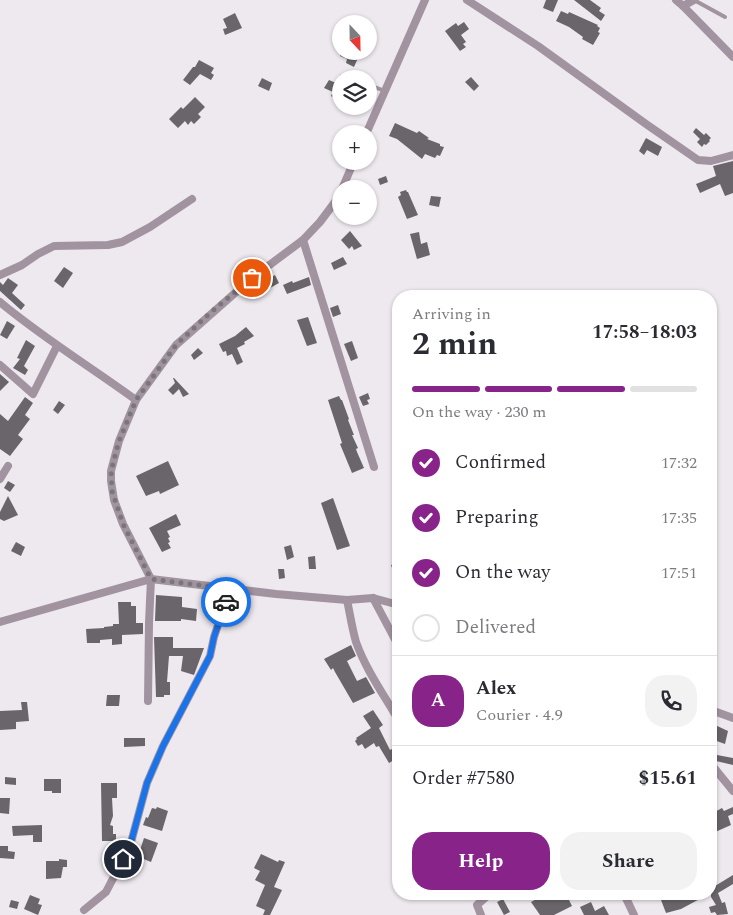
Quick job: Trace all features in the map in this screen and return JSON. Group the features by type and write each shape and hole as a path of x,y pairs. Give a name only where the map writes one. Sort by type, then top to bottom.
{"street":[{"path":"370,125 425,0"},
{"path":"467,0 538,46 698,160 707,162 733,155"},
{"path":"676,0 733,57"},
{"path":"683,6 694,0"},
{"path":"0,276 54,246 108,245 122,242 150,227 192,199"},
{"path":"148,701 151,579 123,524 114,500 111,471 117,447 136,400 176,345 210,313 252,278 303,240 332,206"},
{"path":"303,240 374,468"},
{"path":"0,302 26,324 136,400"},
{"path":"0,365 33,394 57,346"},
{"path":"0,479 8,466"},
{"path":"0,622 151,579 230,589 348,600 373,598 392,603"},
{"path":"84,910 106,892 130,846 147,783 163,746 210,656 214,637 230,589"},
{"path":"373,598 392,634"},
{"path":"348,600 357,644 376,683 392,709"},
{"path":"717,712 733,718"},
{"path":"717,771 733,791"},
{"path":"481,915 478,905 482,900"},
{"path":"627,900 634,915"}],"lane":[{"path":"694,0 725,17"},
{"path":"377,88 385,91"}],"building":[{"path":"546,0 558,0 553,12 543,8"},
{"path":"574,0 590,0 601,8 599,11 605,15 601,21"},
{"path":"561,11 568,14 569,12 598,25 600,28 598,32 600,33 593,45 582,39 583,37 569,27 556,21"},
{"path":"235,13 242,28 225,35 223,29 227,28 223,19"},
{"path":"464,22 469,29 461,35 466,42 463,44 466,47 460,51 445,31 456,23 458,26"},
{"path":"199,60 214,68 211,73 214,75 211,80 200,74 190,85 183,80"},
{"path":"347,60 357,60 354,67 346,63"},
{"path":"471,77 479,86 474,91 465,82"},
{"path":"262,78 272,83 269,91 258,86"},
{"path":"329,80 332,81 332,92 324,88"},
{"path":"195,97 205,107 198,114 201,117 194,124 191,121 188,125 185,121 178,128 169,119"},
{"path":"395,123 417,133 419,131 429,138 427,139 440,144 440,146 444,147 440,156 437,155 435,158 425,154 422,159 397,139 389,136"},
{"path":"696,128 711,138 702,147 697,142 700,139 693,132"},
{"path":"646,138 662,147 658,156 647,150 644,155 639,151"},
{"path":"733,161 733,193 725,196 720,184 700,193 696,184 716,176 713,166"},
{"path":"386,176 388,182 380,185 378,179"},
{"path":"406,190 418,215 407,219 398,197 401,195 400,192"},
{"path":"431,196 441,197 439,207 429,205"},
{"path":"350,231 362,246 354,250 352,246 349,249 341,240"},
{"path":"419,232 421,244 427,242 430,255 417,259 410,234"},
{"path":"343,257 347,264 334,270 331,263"},
{"path":"64,267 73,273 63,288 54,281"},
{"path":"275,275 279,283 270,288 265,281"},
{"path":"309,277 311,285 287,294 283,285"},
{"path":"8,278 18,285 12,293 25,305 21,310 0,291 0,282 3,285"},
{"path":"338,305 341,314 333,317 330,308"},
{"path":"308,317 317,343 307,346 297,320"},
{"path":"7,321 15,326 7,339 0,335"},
{"path":"246,327 254,336 237,348 243,362 237,365 232,354 227,356 226,351 223,352 219,344 235,336"},
{"path":"26,340 35,346 24,366 28,370 25,375 13,368 20,359 17,358"},
{"path":"352,341 358,358 351,361 344,344"},
{"path":"198,348 203,353 194,360 191,355"},
{"path":"0,374 9,382 0,391"},
{"path":"173,378 189,394 183,397 179,389 173,395 168,390 175,383"},
{"path":"368,393 370,399 367,400 369,404 363,406 359,397"},
{"path":"339,396 349,419 354,435 352,435 358,448 356,449 364,468 352,473 340,444 342,443 328,400"},
{"path":"25,397 33,403 25,415 30,419 18,435 23,439 10,456 0,449 0,414 8,421"},
{"path":"59,401 65,405 58,414 53,410"},
{"path":"168,461 179,485 160,494 159,491 146,496 136,476"},
{"path":"8,481 15,485 10,492 4,488"},
{"path":"8,496 18,515 4,521 0,519 0,512"},
{"path":"333,498 350,546 337,550 321,503"},
{"path":"176,514 181,525 167,531 170,537 168,538 170,542 168,543 171,548 162,552 149,528"},
{"path":"16,542 25,547 21,556 11,551"},
{"path":"291,545 294,557 287,560 284,547"},
{"path":"315,556 316,569 309,569 308,557"},
{"path":"278,569 284,569 285,578 279,579"},
{"path":"156,595 182,597 182,607 197,609 196,621 181,619 181,621 155,621"},
{"path":"118,602 131,602 131,606 136,606 136,623 143,623 143,634 122,635 122,644 112,645 112,639 100,640 100,643 87,643 86,629 104,628 113,626 113,624 119,624"},
{"path":"154,637 173,637 173,648 204,648 194,675 181,671 183,656 169,656 167,682 170,682 170,695 164,695 164,697 156,697"},
{"path":"351,645 356,656 347,661 357,681 366,677 375,693 353,703 333,668 331,670 324,659"},
{"path":"107,695 120,695 119,706 106,706"},
{"path":"21,702 27,702 29,721 16,722 16,729 0,730 0,711 22,710"},
{"path":"373,710 383,725 379,728 390,750 392,749 392,761 389,763 379,746 376,747 374,743 365,749 362,744 358,746 355,741 356,738 371,728 363,716"},
{"path":"717,726 728,731 725,744 717,741"},
{"path":"124,738 145,738 145,746 124,747"},
{"path":"717,755 733,758 733,765 717,761"},
{"path":"5,777 16,778 16,785 5,784"},
{"path":"44,779 61,779 61,793 44,791"},
{"path":"101,783 117,783 117,798 112,798 113,816 110,825 113,826 113,834 116,834 116,841 102,841"},
{"path":"0,798 10,798 9,814 0,813"},
{"path":"157,807 168,811 162,831 143,825 152,808 156,809"},
{"path":"733,807 733,814 728,816 731,825 717,831 717,811 722,808 724,811"},
{"path":"42,825 42,842 33,842 33,835 13,836 12,826"},
{"path":"144,838 158,843 151,862 134,855 136,849 140,850"},
{"path":"0,846 8,846 8,851 15,852 14,859 0,858"},
{"path":"261,854 278,862 279,860 285,862 274,887 282,890 270,915 263,915 265,910 256,906 265,885 255,880 260,871 254,868"},
{"path":"59,859 67,860 67,867 63,867 61,878 46,879 46,861 59,861"},
{"path":"733,875 733,884 718,893 722,903 725,902 728,914 717,915 715,912 711,913 709,907 716,905 713,900 717,900 717,885"},
{"path":"30,895 40,899 38,904 42,905 38,915 24,909"},
{"path":"11,900 19,902 17,909 9,907"},
{"path":"504,900 510,912 504,915 497,902"},
{"path":"535,900 569,900 572,906 554,915 540,915 531,902"},
{"path":"661,900 698,900 681,909 666,913"},
{"path":"591,902 595,911 604,906 609,915 584,915 580,907"}],"way so far":[{"path":"226,602 230,589 151,579 123,524 114,500 111,471 119,441 136,400 176,345 210,313 252,278"}],"route":[{"path":"123,859 130,846 147,783 163,746 210,656 214,637 226,602"}]}
